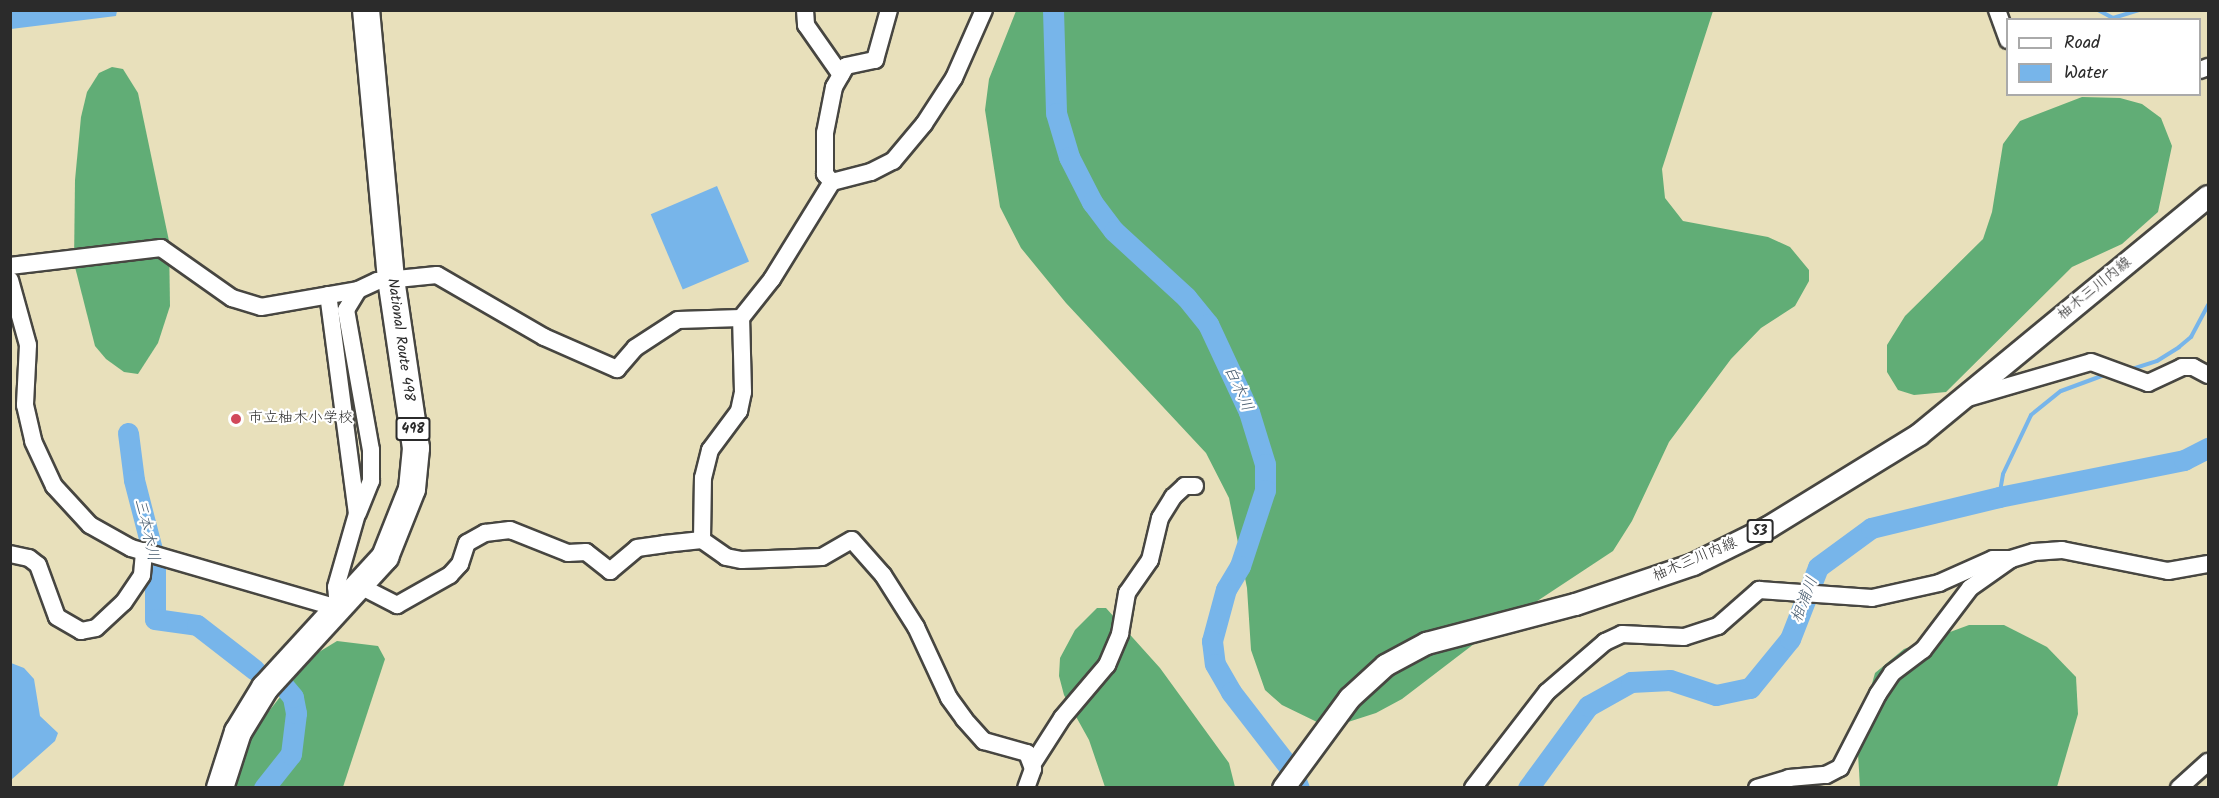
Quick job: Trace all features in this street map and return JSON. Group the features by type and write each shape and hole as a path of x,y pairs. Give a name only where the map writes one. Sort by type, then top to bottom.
{"highway":[{"name":"National Route 498","path":"220,788 238,732 265,688 385,557 412,489 416,448 391,279 366,10"}],"main road":[{"name":"柚木三川内線","path":"1283,788 1349,698 1385,665 1426,643 1575,604 1694,564 1768,527 1861,472 1919,434 2208,196"}],"street":[{"path":"805,10 806,25 841,75"},
{"path":"832,182 825,174 825,133 834,87 846,66 875,60 889,10"},
{"path":"702,540 703,478 710,450 740,411 743,392 741,318 772,279 832,182 871,172 893,161 940,102 984,10"},
{"path":"1997,10 2006,37"},
{"path":"10,266 161,248 232,298 261,307 358,290 391,279 437,274 544,337 616,369 635,348 678,320 741,318"},
{"path":"10,280 28,345 25,405 33,441 54,486 90,525 144,551 338,609 336,587 357,514 371,481 371,460 346,310 358,290"},
{"path":"328,295 357,514"},
{"path":"1960,400 2091,362 2148,383 2182,367 2193,367 2208,375"},
{"path":"1026,788 1032,765 1062,718 1107,664 1120,634 1127,593 1150,560 1160,518 1173,497 1185,486 1195,486"},
{"path":"360,586 397,605 450,575 460,564 467,543 485,533 510,530 568,553 586,552 610,571 637,548 702,540 726,557 742,560 822,557 852,540 883,575 916,627 949,698 964,719 984,741 1027,753 1032,765"},
{"path":"1473,788 1546,692 1605,642 1622,634 1684,637 1718,626 1759,590 1776,588 1872,598 1939,583 1993,559 2011,559 2034,552 2062,550 2168,571 2208,564"},
{"path":"10,554 29,558 38,565 57,617 81,631 96,628 124,602 142,574 144,551"},
{"path":"1757,788 1780,779 1826,775 1840,768 1878,694 1892,674 1923,650 1970,588 2011,559"},
{"path":"2179,788 2208,762"}],"green space":[{"path":"1016,11 1713,11 1662,169 1665,198 1683,221 1768,237 1790,247 1809,270 1809,281 1795,306 1761,328 1731,359 1669,442 1632,521 1613,551 1487,634 1402,699 1376,713 1345,723 1317,722 1282,705 1265,690 1251,650 1247,588 1229,498 1206,453 1066,303 1021,248 1000,207 985,110 989,79"},
{"path":"112,67 123,69 138,93 169,241 170,306 158,343 138,374 124,372 106,359 95,346 74,263 75,180 81,117 87,92 99,73"},
{"path":"2082,97 2120,98 2142,104 2161,118 2172,146 2158,212 2122,244 2072,267 1946,392 1914,395 1898,390 1887,372 1887,345 1905,316 1983,239 1992,212 2003,144 2020,121"},
{"path":"1097,608 1106,608 1160,668 1229,763 1235,787 1105,787 1089,740 1064,695 1059,676 1060,658 1075,630"},
{"path":"1969,625 2004,625 2047,647 2076,677 2078,714 2057,787 1860,787 1857,737 1875,673 1904,649"},
{"path":"337,641 378,646 385,659 343,787 218,788 244,743 298,674 319,652"}],"water":[{"path":"10,11 117,11 116,16 11,29"},
{"path":"717,186 749,261 683,290 651,214"},
{"path":"11,663 24,668 34,679 40,716 58,733 55,741 11,780"}],"waterway":[{"name":"白木川","path":"1053,10 1056,113 1069,157 1092,202 1114,231 1186,297 1208,324 1249,412 1265,464 1265,490 1240,566 1226,589 1212,641 1215,664 1231,692 1292,771 1299,788"},
{"path":"2098,10 2113,18 2139,10"},
{"path":"2129,370 2157,361 2179,347 2191,337 2208,305"},
{"path":"1999,497 2003,474 2031,415 2061,391 2107,374"},
{"name":"三本木川","path":"128,433 134,480 155,561 155,619 197,625 255,670"},
{"name":"相浦川","path":"1528,788 1588,706 1631,682 1670,680 1716,695 1750,688 1790,639 1818,567 1871,528 1999,497 2184,460 2208,448"},
{"name":"三本木川","path":"264,788 291,754 296,713 293,697 282,684"}],"place":[{"name":"市立柚木小学校","path":"236,419"}]}
